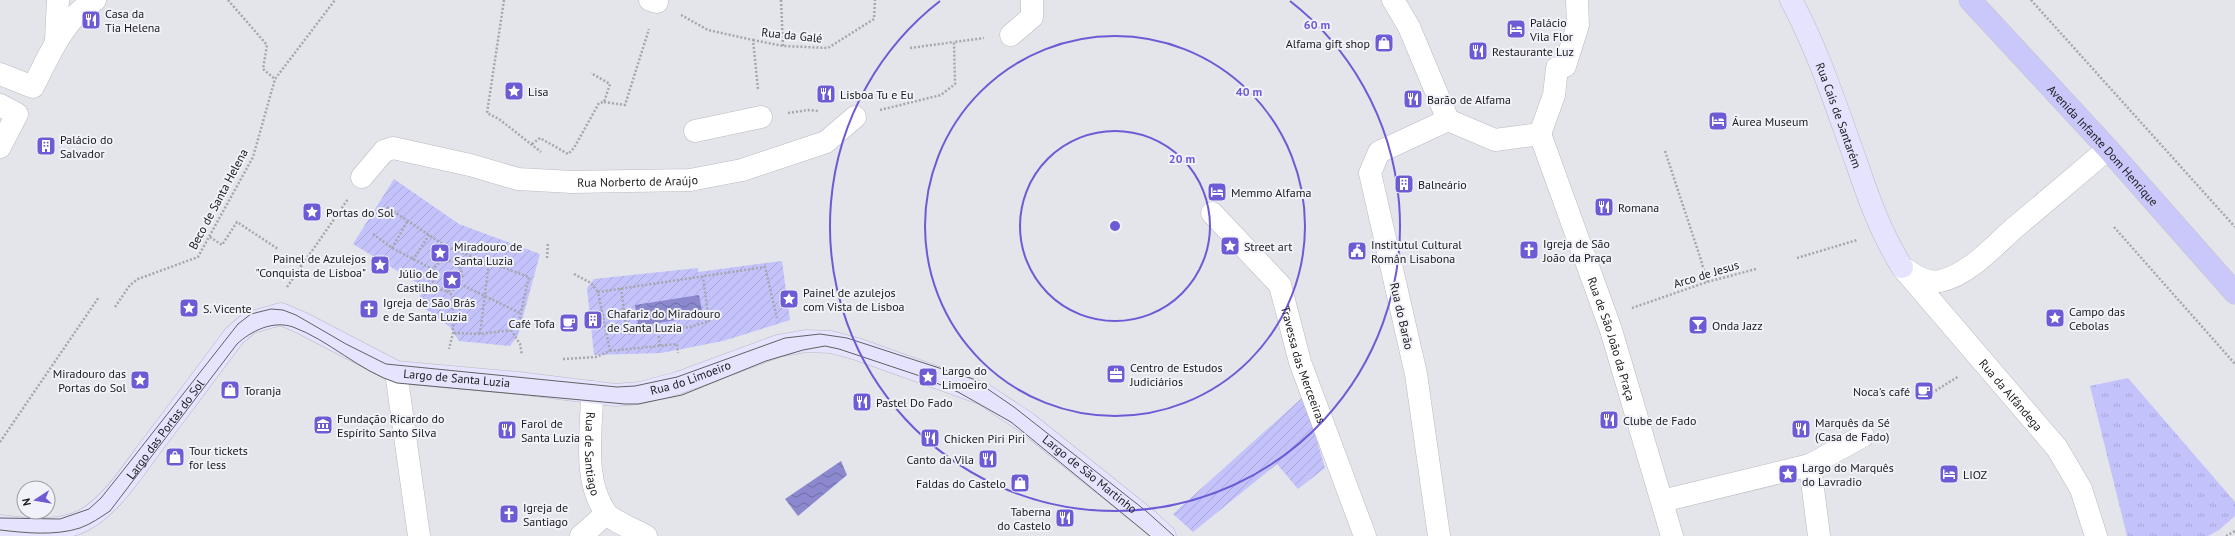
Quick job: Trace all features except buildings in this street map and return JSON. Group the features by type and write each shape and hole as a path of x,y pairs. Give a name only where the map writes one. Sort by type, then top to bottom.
{"main road":[{"name":"Avenida Infante Dom Henrique","path":"1970,0 2108,149 2235,293"}],"street":[{"path":"56,40 58,0"},
{"path":"0,74 34,87 56,40 85,6 95,0"},
{"path":"1010,35 1032,17 1032,0"},
{"path":"1393,0 1409,27 1448,120 1495,140 1540,134 1554,95 1557,68 1565,66 1578,25 1577,0"},
{"name":"Rua Cais de Santarém","path":"1791,0 1809,37 1823,72 1882,232"},
{"path":"0,147 8,110"},
{"path":"695,131 761,117"},
{"name":"Rua Norberto de Araújo","path":"362,177 384,151 393,148 463,163 518,179 572,182 690,180 742,170 826,142 856,117"},
{"name":"Rua do Barão","path":"1439,536 1416,374 1370,173 1379,152 1448,120"},
{"name":"Rua de São João da Praça","path":"1540,134 1611,330 1672,536"},
{"path":"1882,232 1902,267 1915,276 1927,281 1938,281 1951,278 1984,255 2108,149"},
{"name":"Travessa das Merceeiras","path":"1212,213 1280,285 1300,362 1365,536"},
{"name":"Rua da Alfândega","path":"1902,267 2057,448 2081,489 2096,536"},
{"name":"Largo de Santa Luzia","path":"264,319 281,314 302,323 396,372 518,383 592,392"},
{"name":"Largo das Portas do Sol","path":"0,526 28,529 57,528 75,524 90,517 104,505 234,336 249,323 264,319"},
{"name":"Rua do Limoeiro","path":"592,392 615,395 657,389 786,345 806,341 831,342 857,349 983,394 1013,413"},
{"path":"396,372 419,536"},
{"name":"Rua de Santiago","path":"592,392 590,450 592,482 606,514"},
{"name":"Largo de São Martinho","path":"1013,413 1109,488 1165,536"},
{"path":"1662,501 1810,465 1863,436"},
{"path":"1810,465 1817,505 1819,536"},
{"path":"581,536 606,514 646,536"}],"path":[{"path":"228,0 267,45 263,69 275,78"},
{"name":"Beco de Santa Helena","path":"115,307 130,285 138,279 198,257 253,157 275,78 335,0"},
{"path":"504,0 503,18 494,54 487,113 499,119 537,148"},
{"path":"781,0 783,46"},
{"name":"Rua da Galé","path":"654,1 708,30 783,46 828,48 874,19 875,0"},
{"path":"2031,0 2235,226"},
{"path":"532,144 540,138 568,154 574,148 599,104 604,102 625,105 654,1"},
{"path":"910,48 945,41 954,42 1010,35"},
{"path":"753,40 761,117 808,110 856,117 941,94 955,84 954,42"},
{"path":"592,73 610,84 604,102"},
{"path":"1665,151 1707,282"},
{"path":"284,291 303,266 362,177"},
{"path":"386,207 447,247 489,261 529,277 519,321 511,330 480,334 453,333 453,296 435,284 432,275 440,263 445,261 454,263 458,266 462,275 459,284 447,291"},
{"path":"210,237 222,245 237,222 278,249"},
{"path":"392,248 407,222"},
{"path":"2114,227 2235,364"},
{"path":"1797,258 1882,232"},
{"path":"373,234 392,248 434,270"},
{"path":"413,260 429,235"},
{"path":"547,258 548,242"},
{"path":"445,261 447,247"},
{"path":"480,334 489,261"},
{"path":"297,262 303,266"},
{"path":"598,292 765,267 778,324"},
{"name":"Arco de Jesus","path":"1662,298 1707,282 1756,269"},
{"path":"574,274 591,283 598,292 610,351"},
{"path":"622,288 628,334 690,327 710,321 703,277"},
{"path":"459,284 520,313"},
{"path":"0,442 99,297"},
{"path":"511,330 520,344"},
{"path":"658,330 660,346"},
{"path":"565,359 596,357 610,351 676,344"},
{"path":"1932,393 1965,373"},
{"path":"2226,536 2235,531"}],"green space":[{"path":"394,179 459,224 540,254 518,335 510,346 459,341 450,327 417,303 424,287 353,244"},
{"path":"782,261 790,320 723,341 661,353 594,355 587,288 594,279 698,268 698,272"},
{"path":"2128,378 2235,502 2235,516 2219,530 2208,536 2127,536 2090,386"},
{"path":"1304,396 1325,468 1298,489 1277,464 1193,532 1173,514"}],"water":[{"path":"699,295 703,316 638,326 635,305"},
{"path":"841,461 847,475 798,516 785,499"}],"tram line":[{"path":"0,518 60,519 89,509 101,498 238,324 251,314 271,309 283,310 296,315 346,344 386,364 617,387 635,386 677,377 785,338 820,334 847,338 973,379 1014,407 1146,511 1174,536"},
{"path":"0,530 40,533 70,531 80,528 110,511 237,344 249,335 263,328 285,325 306,333 370,371 397,383 625,404 638,404 682,395 766,361 803,350 825,346 839,349 917,375 958,392 1011,422 1150,536"}],"place":[{"name":"Casa da Tia Helena","path":"91,20"},
{"name":"Palácio Vila Flor","path":"1516,29"},
{"name":"Alfama gift shop","path":"1384,43"},
{"name":"Restaurante Luz","path":"1478,51"},
{"name":"Lisa","path":"514,91"},
{"name":"Lisboa Tu e Eu","path":"826,94"},
{"name":"Barão de Alfama","path":"1413,99"},
{"name":"Áurea Museum","path":"1718,121"},
{"name":"Palácio do Salvador","path":"46,146"},
{"name":"Balneário","path":"1404,184"},
{"name":"Memmo Alfama","path":"1217,192"},
{"name":"Romana","path":"1604,207"},
{"name":"Portas do Sol","path":"312,212"},
{"name":"Street art","path":"1230,246"},
{"name":"Igreja de São João da Praça","path":"1529,250"},
{"name":"Institutul Cultural Român Lisabona","path":"1357,251"},
{"name":"Miradouro de Santa Luzia","path":"440,253"},
{"name":"Painel de Azulejos \"Conquista de Lisboa\"","path":"380,265"},
{"name":"Júlio de Castilho","path":"452,280"},
{"name":"Painel de azulejos com Vista de Lisboa","path":"789,299"},
{"name":"S. Vicente","path":"189,308"},
{"name":"Igreja de São Brás e de Santa Luzia","path":"369,309"},
{"name":"Campo das Cebolas","path":"2055,318"},
{"name":"Chafariz do Miradouro de Santa Luzia","path":"593,320"},
{"name":"Café Tofa","path":"569,323"},
{"name":"Onda Jazz","path":"1698,325"},
{"name":"Centro de Estudos Judiciários","path":"1116,374"},
{"name":"Largo do Limoeiro","path":"928,377"},
{"name":"Miradouro das Portas do Sol","path":"140,380"},
{"name":"Toranja","path":"230,390"},
{"name":"Noca's café","path":"1924,391"},
{"name":"Pastel Do Fado","path":"862,402"},
{"name":"Clube de Fado","path":"1609,420"},
{"name":"Fundação Ricardo do Espírito Santo Silva","path":"323,425"},
{"name":"Marquês da Sé (Casa de Fado)","path":"1801,429"},
{"name":"Farol de Santa Luzia","path":"507,430"},
{"name":"Chicken Piri Piri","path":"930,438"},
{"name":"Tour tickets for less","path":"175,457"},
{"name":"Canto da Vila","path":"988,459"},
{"name":"Largo do Marquês do Lavradio","path":"1788,474"},
{"name":"LIOZ","path":"1949,474"},
{"name":"Faldas do Castelo","path":"1020,483"},
{"name":"Igreja de Santiago","path":"509,514"},
{"name":"Taberna do Castelo","path":"1065,518"}]}
